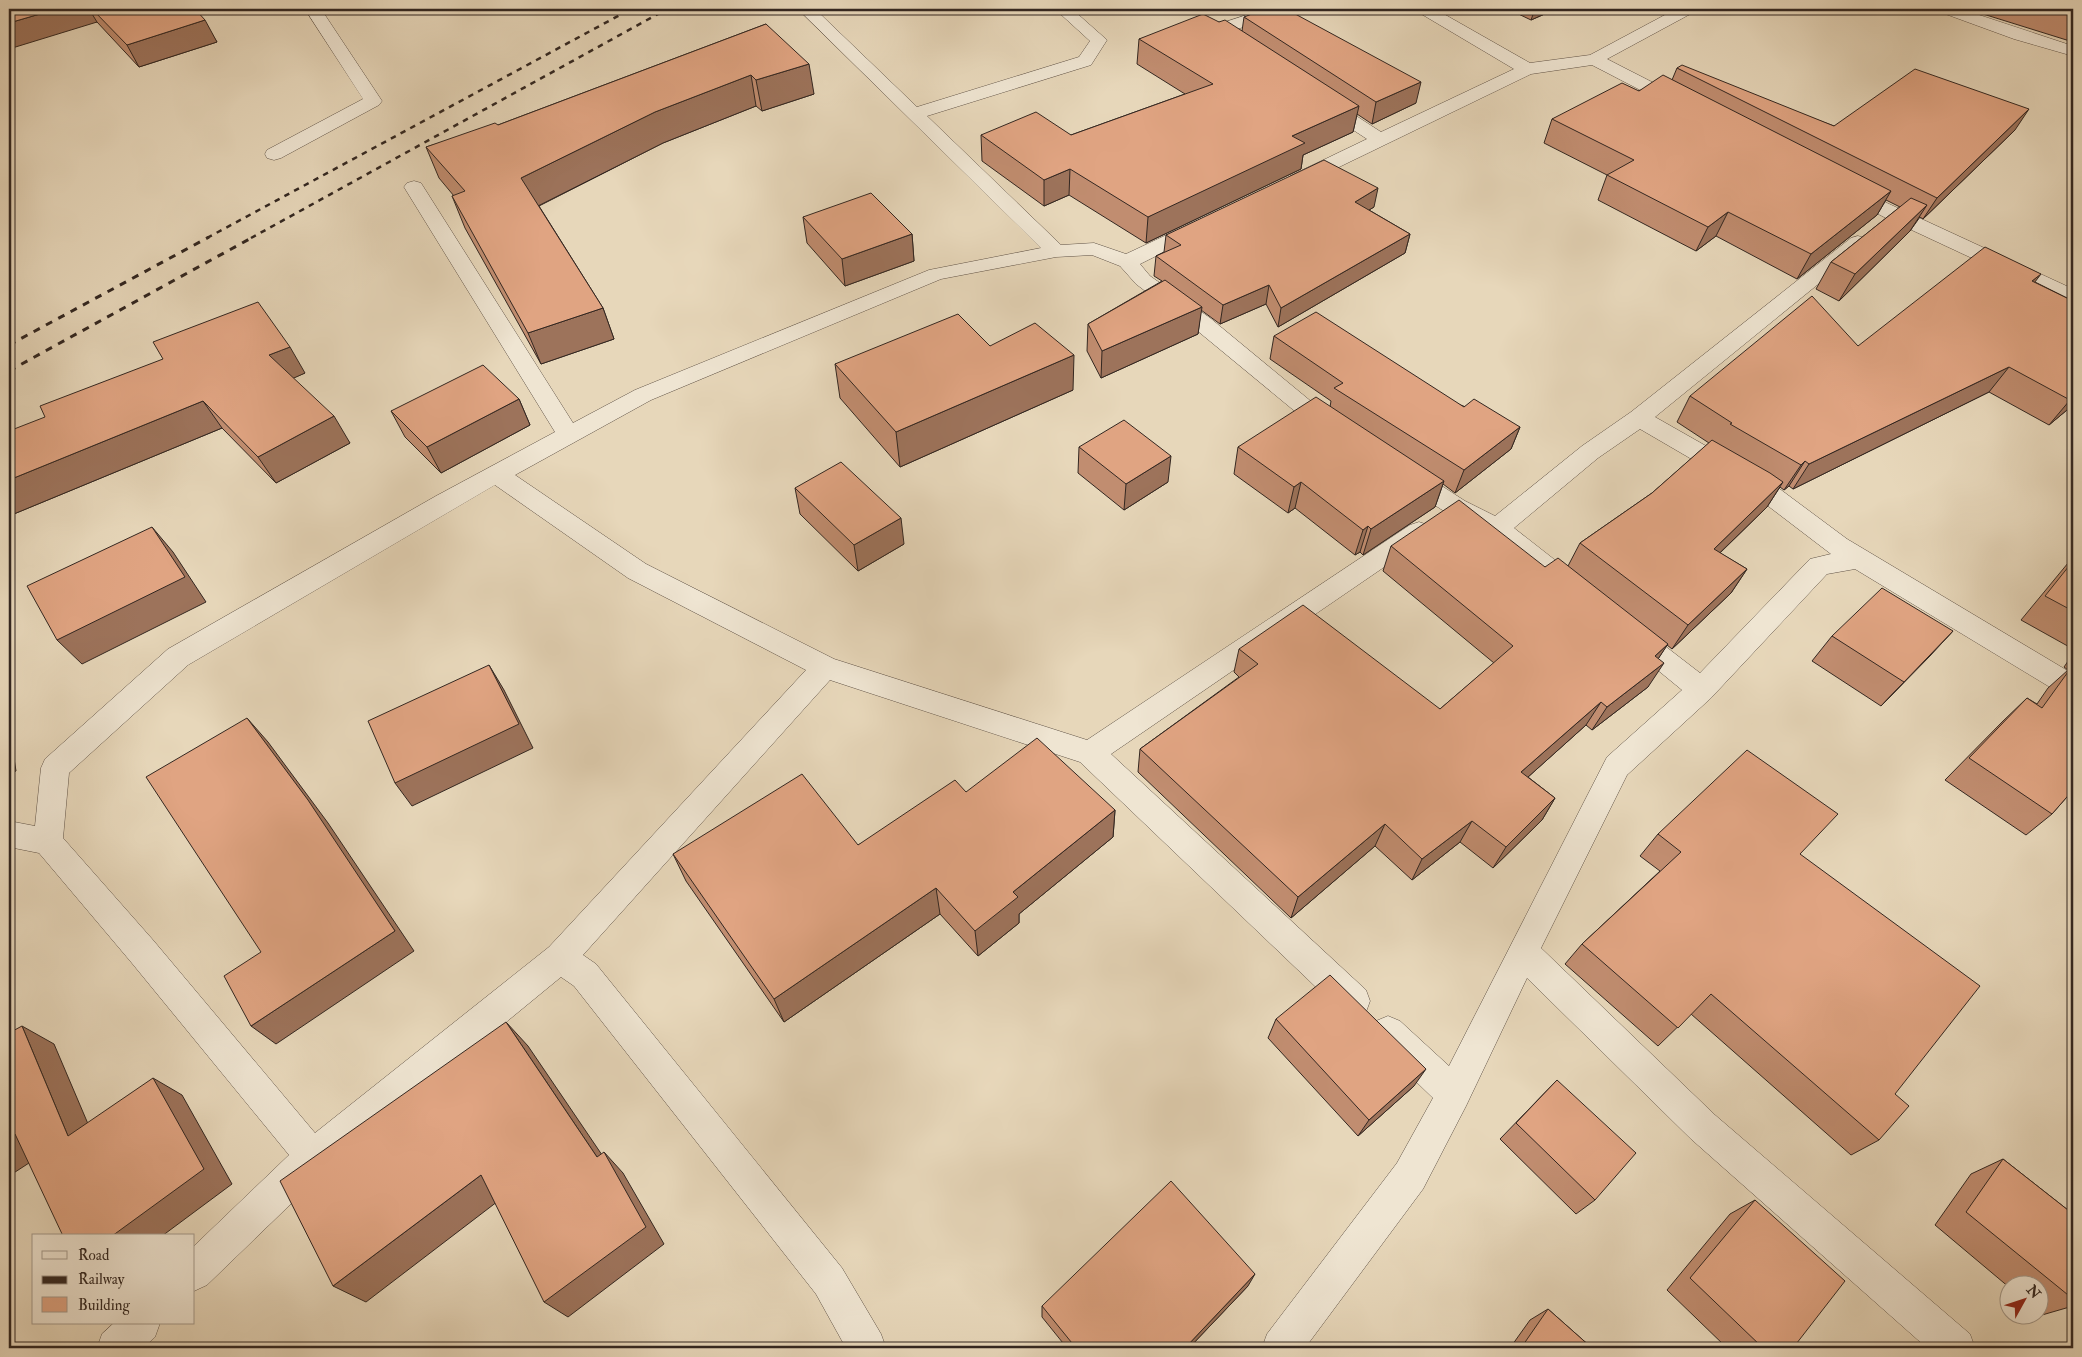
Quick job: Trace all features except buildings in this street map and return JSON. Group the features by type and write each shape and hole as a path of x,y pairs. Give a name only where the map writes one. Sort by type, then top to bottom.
{"street":[{"path":"274,154 372,101 313,9"},
{"path":"806,9 1056,251"},
{"path":"1249,53 1216,31 1280,9"},
{"path":"1424,9 1527,69"},
{"path":"1284,186 1527,69 1594,59 1688,9"},
{"path":"1946,9 2073,51"},
{"path":"913,114 1085,61 1099,40 1064,10"},
{"path":"1594,59 1699,114"},
{"path":"1306,91 1380,140"},
{"path":"1831,182 1893,214 2073,297"},
{"path":"414,187 569,435"},
{"path":"1497,528 1590,452 1639,418 1893,214"},
{"path":"1127,262 1214,220"},
{"path":"48,842 55,768 178,657 496,474 643,395 936,274 1056,251 1094,250 1127,262 1143,280 1202,324 1305,408 1352,439"},
{"path":"1281,1348 1410,1176 1454,1094 1617,766 1701,690 1820,566 1856,559 1764,490 1639,418"},
{"path":"1392,465 1456,507 1497,528 1701,690"},
{"path":"496,474 637,571 825,667 1090,753 1454,1094"},
{"path":"1090,753 1456,507"},
{"path":"1838,546 2073,687"},
{"path":"195,1271 313,1157 560,958 825,667"},
{"path":"9,834 48,842 142,951 313,1157"},
{"path":"1523,952 1703,1127 1956,1348"},
{"path":"560,958 585,975 829,1281 867,1348"},
{"path":"116,1348 140,1324"}],"railway":[{"path":"207,238 631,9"},
{"path":"251,238 667,9"},
{"path":"9,345 209,237"},
{"path":"9,371 253,237"}]}
